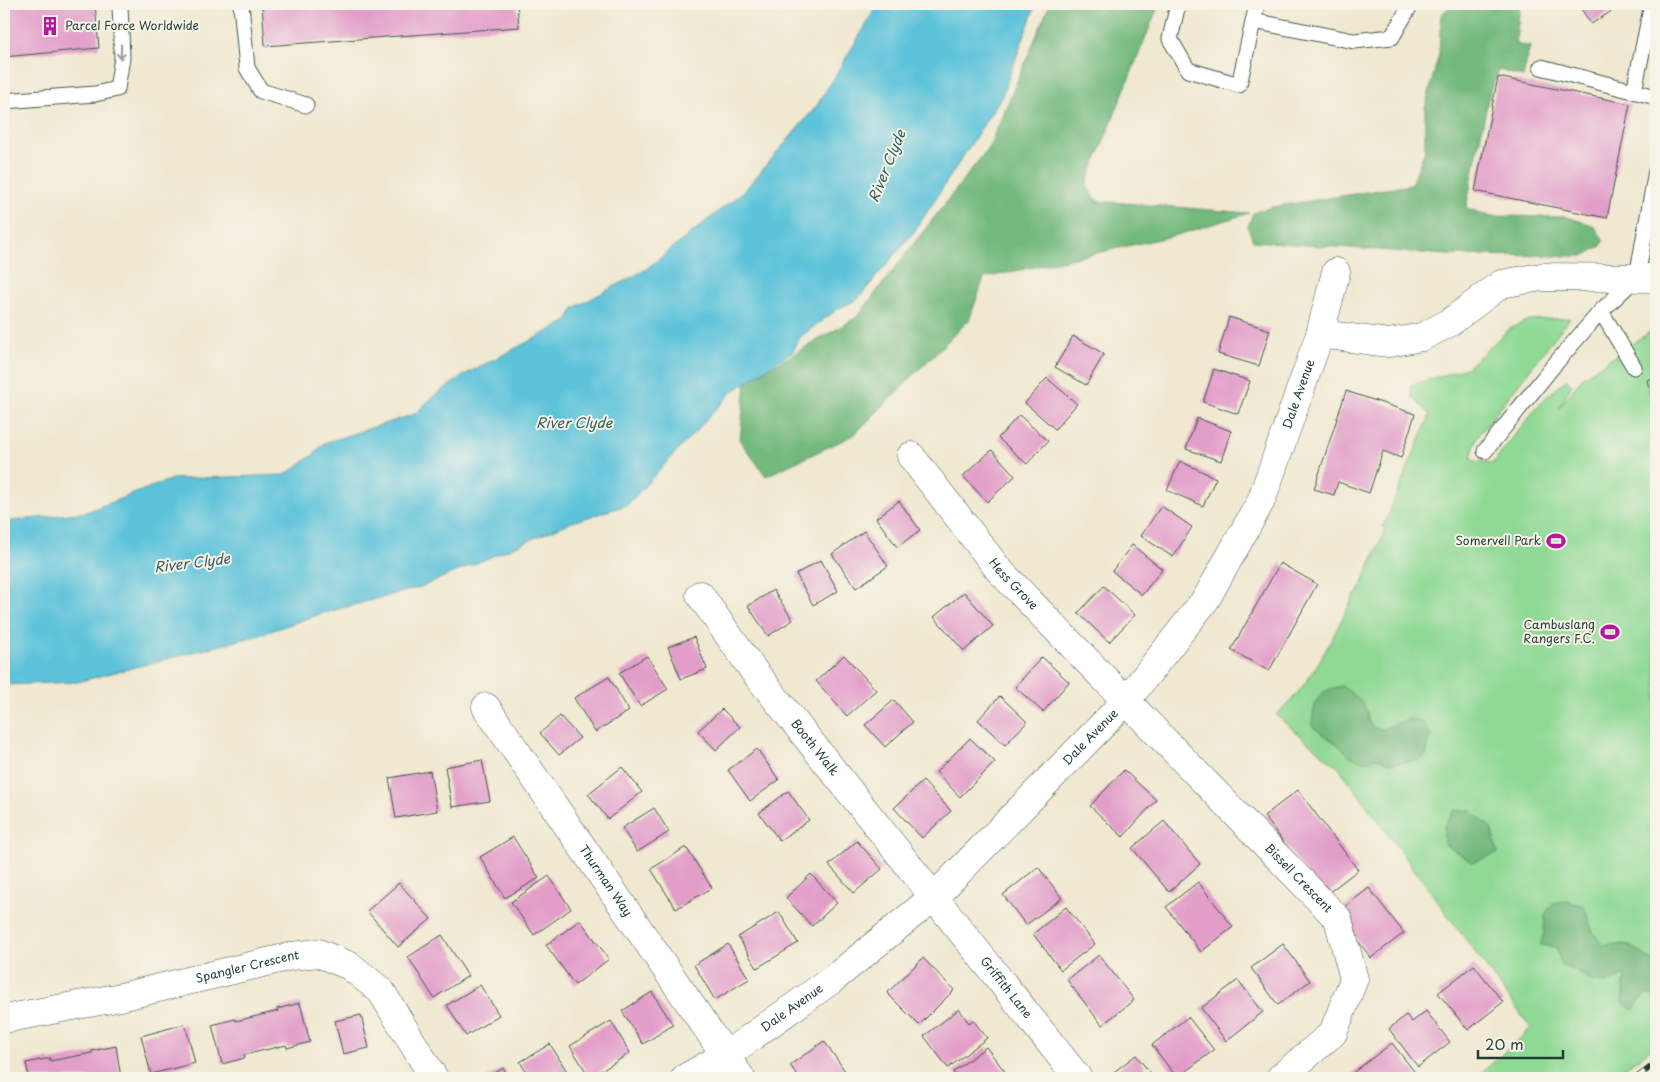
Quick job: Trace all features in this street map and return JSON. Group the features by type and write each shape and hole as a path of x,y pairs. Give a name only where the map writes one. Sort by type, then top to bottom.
{"street":[{"name":"Dale Avenue","path":"685,1078 726,1056 833,979 935,896 1126,701 1206,599 1261,501 1320,334 1336,272"},
{"path":"1320,334 1389,343 1422,337 1449,323 1501,284 1541,277 1646,278"},
{"name":"Hess Grove","path":"911,456 999,570 1126,701"},
{"name":"Booth Walk","path":"700,595 753,670 935,896"},
{"name":"Bissell Crescent","path":"1126,701 1338,919 1354,979 1333,1033 1280,1078"},
{"name":"Thurman Way","path":"486,707 726,1056"},
{"name":"Griffith Lane","path":"935,896 1078,1078"},
{"name":"Spangler Crescent","path":"4,1019 121,997 292,956 318,953 350,966 380,991 434,1078"},
{"path":"726,1056 741,1078"}],"lane":[{"path":"4,101 96,94 117,90 122,58 120,4"},
{"path":"241,4 247,68 261,91 306,105"},
{"path":"1178,4 1170,39 1188,70 1239,85 1257,4"},
{"path":"1253,21 1354,41 1392,37 1411,4"},
{"path":"1634,91 1652,4"},
{"path":"1541,67 1656,97"},
{"path":"1485,451 1601,310 1646,278 1656,171"},
{"path":"1601,310 1634,367"}],"green space":[{"path":"1050,4 1159,4 1086,185 1097,201 1249,213 1177,235 984,278 969,320 854,435 766,476 740,441 746,382 857,317 989,147"},
{"path":"1453,4 1521,4 1516,40 1518,45 1530,46 1523,77 1499,70 1490,90 1466,208 1489,216 1566,217 1593,225 1604,240 1601,246 1583,256 1448,255 1253,241 1248,227 1253,213 1272,207 1411,185 1425,151 1425,108 1439,54 1441,15"},
{"name":"Somervell Park","path":"1570,318 1477,437 1471,457 1474,461 1493,463 1541,402 1567,379 1572,384 1559,408 1583,377 1656,328 1656,1045 1611,1078 1476,1078 1531,1028 1340,769 1276,715 1301,689 1321,658 1355,594 1358,594 1386,528 1383,527 1430,415 1412,397 1411,385 1467,368 1509,329 1529,320"},
{"path":"1342,686 1364,705 1368,721 1374,728 1382,729 1409,719 1424,723 1431,735 1426,756 1419,760 1391,764 1378,758 1363,761 1350,756 1312,726 1314,710 1318,699 1327,691"},
{"path":"1470,810 1491,828 1498,853 1472,862 1444,844 1444,826 1454,811"},
{"path":"1568,901 1584,906 1593,932 1603,945 1632,947 1656,963 1656,996 1645,994 1633,1010 1622,1002 1625,975 1606,983 1591,981 1575,970 1562,966 1556,947 1540,945 1544,933 1545,915 1553,903"}],"water":[{"name":"River Clyde","path":"875,4 1036,4 1002,96 916,229 857,300 839,308 800,337 793,351 732,392 627,505 569,523 421,587 320,614 256,636 77,682 4,685 4,522 86,512 172,479 285,475 312,456 324,443 415,414 434,396 466,374 566,322 574,308 645,270 744,191 816,107 871,17"}],"building":[{"name":"Parcel Force Worldwide","path":"4,4 95,4 99,48 4,57"},
{"path":"262,4 517,4 519,27 265,46"},
{"path":"1578,4 1623,4 1591,24"},
{"path":"1498,77 1630,104 1607,218 1475,191"},
{"path":"1229,317 1270,330 1259,366 1218,354"},
{"path":"1073,336 1104,354 1086,385 1055,367"},
{"path":"1214,369 1250,381 1238,414 1203,402"},
{"path":"1656,377 1656,414 1647,380"},
{"path":"1047,378 1077,404 1055,429 1025,403"},
{"path":"1346,391 1415,414 1401,458 1383,451 1369,493 1338,482 1334,495 1314,489"},
{"path":"1019,415 1048,441 1027,464 998,438"},
{"path":"1197,418 1231,431 1221,461 1186,449"},
{"path":"992,450 1015,476 987,502 963,476"},
{"path":"1180,461 1216,478 1203,506 1167,490"},
{"path":"899,501 920,530 897,547 876,518"},
{"path":"1161,506 1192,527 1173,557 1141,536"},
{"path":"864,531 888,566 856,588 832,554"},
{"path":"1132,545 1162,569 1142,595 1112,571"},
{"path":"821,560 838,591 813,605 796,574"},
{"path":"1280,563 1317,584 1269,671 1231,650"},
{"path":"1104,586 1135,615 1109,642 1078,613"},
{"path":"773,590 793,620 768,636 748,606"},
{"path":"964,592 993,626 964,651 934,617"},
{"path":"694,637 707,669 681,679 668,647"},
{"path":"844,655 876,690 847,716 816,681"},
{"path":"647,656 668,689 640,706 619,673"},
{"path":"1042,657 1069,682 1043,712 1015,687"},
{"path":"609,677 629,711 595,732 574,698"},
{"path":"1000,696 1027,722 1005,745 978,720"},
{"path":"894,700 913,722 885,747 865,725"},
{"path":"722,709 740,727 716,750 698,731"},
{"path":"560,716 580,738 559,755 540,733"},
{"path":"970,738 995,762 960,797 936,772"},
{"path":"757,749 779,780 750,801 728,770"},
{"path":"482,760 490,801 452,807 445,767"},
{"path":"622,767 642,792 608,819 588,794"},
{"path":"1124,770 1156,800 1123,837 1090,806"},
{"path":"430,771 437,811 396,818 389,778"},
{"path":"923,781 951,811 922,838 894,808"},
{"path":"1298,790 1358,870 1324,896 1264,816"},
{"path":"788,791 809,820 780,841 759,813"},
{"path":"654,808 669,832 637,852 622,828"},
{"path":"1164,821 1200,864 1169,892 1132,848"},
{"path":"513,837 539,878 505,898 480,857"},
{"path":"857,841 882,869 854,893 829,865"},
{"path":"686,847 712,888 676,909 651,869"},
{"path":"1038,867 1062,898 1026,925 1003,895"},
{"path":"811,874 837,903 812,926 786,898"},
{"path":"549,876 571,909 534,935 511,902"},
{"path":"1198,882 1233,927 1201,952 1166,907"},
{"path":"399,883 431,919 398,947 367,911"},
{"path":"1369,888 1404,933 1371,958 1337,913"},
{"path":"1066,907 1095,944 1061,970 1033,934"},
{"path":"779,912 798,943 757,968 738,937"},
{"path":"580,920 609,959 575,985 546,945"},
{"path":"442,935 468,976 434,998 408,957"},
{"path":"728,944 749,979 715,1000 694,965"},
{"path":"1283,944 1310,981 1278,1005 1251,968"},
{"path":"1099,955 1134,1000 1102,1025 1067,980"},
{"path":"923,958 954,990 919,1025 887,993"},
{"path":"1474,965 1503,1002 1468,1030 1438,993"},
{"path":"1238,980 1263,1012 1226,1041 1201,1008"},
{"path":"480,985 499,1015 466,1036 447,1005"},
{"path":"652,992 673,1025 643,1044 622,1011"},
{"path":"300,1003 310,1042 287,1048 286,1045 244,1055 245,1058 222,1064 212,1025 278,1011 277,1009"},
{"path":"959,1009 969,1023 973,1020 987,1038 948,1068 924,1036"},
{"path":"1426,1011 1450,1042 1418,1067 1389,1029 1406,1015 1412,1022"},
{"path":"361,1015 369,1048 343,1054 335,1021"},
{"path":"1188,1017 1214,1050 1177,1078 1152,1045"},
{"path":"611,1021 630,1053 590,1078 570,1046"},
{"path":"185,1024 195,1063 151,1074 141,1036"},
{"path":"824,1041 850,1078 799,1078 790,1065"},
{"path":"1392,1043 1417,1075 1412,1078 1346,1078"},
{"path":"550,1044 571,1078 530,1078 520,1062"},
{"path":"116,1046 121,1078 29,1078 26,1063 50,1058 50,1061 92,1053 92,1051"},
{"path":"986,1047 1010,1078 958,1078 953,1072"},
{"path":"1136,1055 1154,1078 1106,1078"},
{"path":"503,1068 510,1078 486,1078"}],"railway":[{"path":"1636,1078 1656,1063"}],"place":[{"name":"Parcel Force Worldwide","path":"50,26"},
{"name":"Somervell Park","path":"1556,541"},
{"name":"Cambuslang Rangers F.C.","path":"1610,632"}]}
